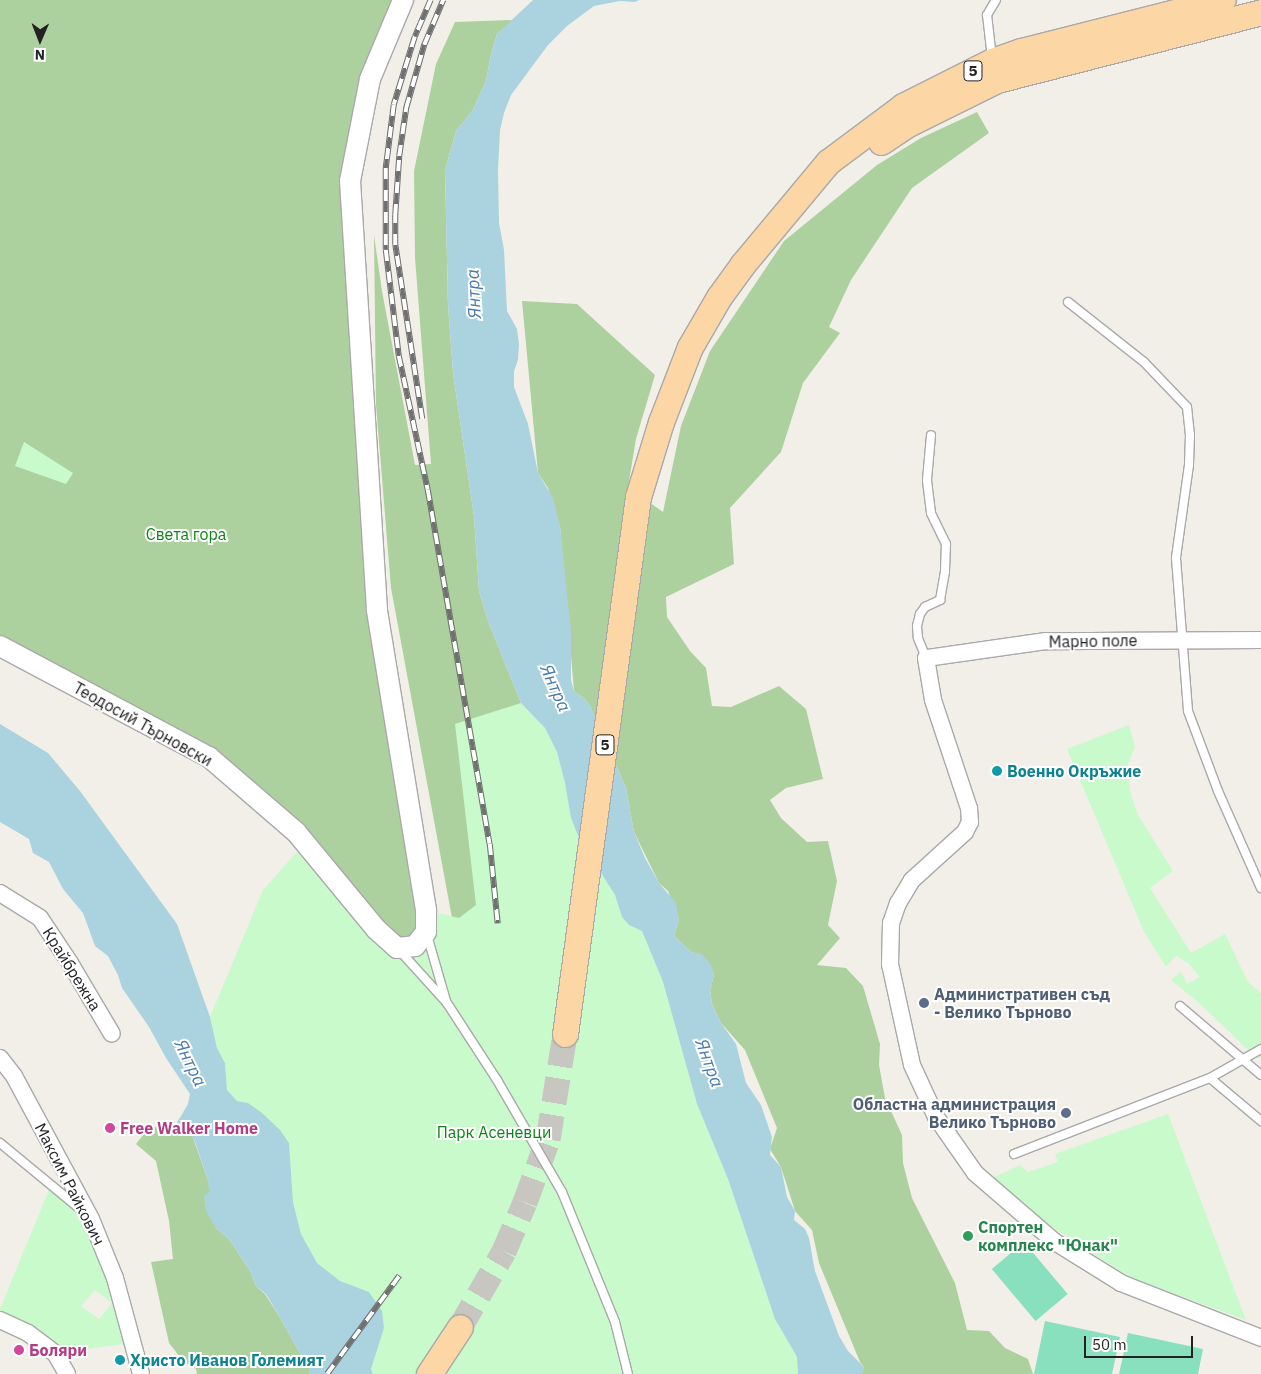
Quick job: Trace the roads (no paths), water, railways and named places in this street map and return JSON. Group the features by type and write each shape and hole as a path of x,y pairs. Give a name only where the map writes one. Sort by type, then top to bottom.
{"main road":[{"path":"1021,51 1091,22 1154,0"},
{"name":"5","path":"566,1034 638,497 661,422 690,347 719,297 828,162 903,106 992,61 1021,51 1223,0"},
{"name":"5","path":"772,230 846,167 917,120 997,80 1261,12"},
{"path":"1162,36 1261,26"},
{"path":"431,1370 460,1327"}],"street":[{"path":"397,948 415,946 426,932 426,910 377,610 350,181 370,78 402,0"},
{"name":"Марно поле","path":"926,658 1046,641 1261,640"},
{"name":"Теодосий Търновски","path":"0,646 209,757 296,832 376,929 397,948"},
{"path":"926,658 933,700 969,808 970,822 965,832 912,880 898,904 891,923 890,964 912,1065 936,1117 975,1173 1055,1242 1121,1283 1261,1338"},
{"name":"Крайбрежна","path":"0,894 40,918 70,963 112,1034"},
{"name":"Максим Райкович","path":"0,1058 14,1076 91,1219 115,1278 142,1374"},
{"path":"0,1320 28,1333 55,1353 67,1374"}],"lane":[{"path":"992,61 987,15 996,0"},
{"path":"1068,302 1144,362 1187,407 1190,435 1189,465 1176,558 1188,711 1218,792 1261,888"},
{"path":"926,658 918,638 917,626 920,614 925,607 940,600 945,571 946,544 931,513 927,480 932,436"},
{"path":"426,932 447,1003"},
{"path":"397,948 447,1003 497,1080 562,1192 615,1322 628,1374"},
{"path":"1180,1006 1261,1075"},
{"path":"1014,1154 1210,1078 1261,1049"},
{"path":"1210,1078 1261,1121"},
{"path":"0,1143 91,1219"}],"water":[{"name":"Янтра","path":"533,0 639,0 635,2 620,1 594,6 567,26 548,45 511,95 500,130 498,170 499,223 504,250 507,311 517,329 519,344 518,360 514,371 514,387 528,424 538,473 553,498 560,527 571,631 571,680 574,691 585,699 590,706 626,788 634,832 645,858 659,883 676,903 679,919 674,936 691,952 702,954 711,965 714,975 710,990 712,1004 721,1023 736,1044 746,1083 761,1105 772,1137 770,1155 781,1167 787,1197 795,1211 794,1220 805,1229 809,1238 815,1271 839,1336 848,1351 864,1367 862,1374 798,1374 797,1357 775,1319 728,1179 697,1104 663,982 642,931 629,925 622,917 615,895 579,838 571,818 557,752 545,728 521,703 488,621 479,591 474,516 453,373 448,304 445,170 456,131 473,110 486,81 497,34"},
{"name":"Янтра","path":"0,724 48,753 80,791 177,924 210,1017 217,1048 225,1063 227,1090 237,1101 248,1103 262,1113 280,1130 289,1143 293,1202 301,1234 317,1263 340,1281 369,1292 382,1311 384,1328 371,1369 373,1374 309,1374 309,1369 266,1294 256,1286 250,1271 229,1239 216,1228 206,1211 204,1196 209,1192 208,1180 195,1142 192,1136 178,1130 175,1126 188,1104 190,1094 166,1058 149,1027 122,988 118,975 108,956 95,946 83,913 63,889 49,862 33,853 29,839 0,822"}],"tunnel":[{"path":"460,1327 504,1251 525,1202 548,1139 565,1034"}],"railway":[{"path":"431,0 415,37 394,105 386,168 386,250 399,356 428,490 490,844 498,924"},
{"path":"422,419 395,245 395,215 399,156 406,108 424,45 443,0"},
{"path":"327,1374 399,1276"}],"place":[{"name":"Военно Окръжие","path":"997,771"},
{"name":"Административен съд - Велико Търново","path":"924,1003"},
{"name":"Областна администрация Велико Търново","path":"1066,1113"},
{"name":"Free Walker Home","path":"110,1128"},
{"name":"Спортен комплекс \"Юнак\"","path":"968,1236"},
{"name":"Боляри","path":"19,1350"},
{"name":"Христо Иванов Големият","path":"120,1360"}],"park label":[{"name":"Света гора","path":"186,534"},
{"name":"Парк Асеневци","path":"494,1132"}]}
